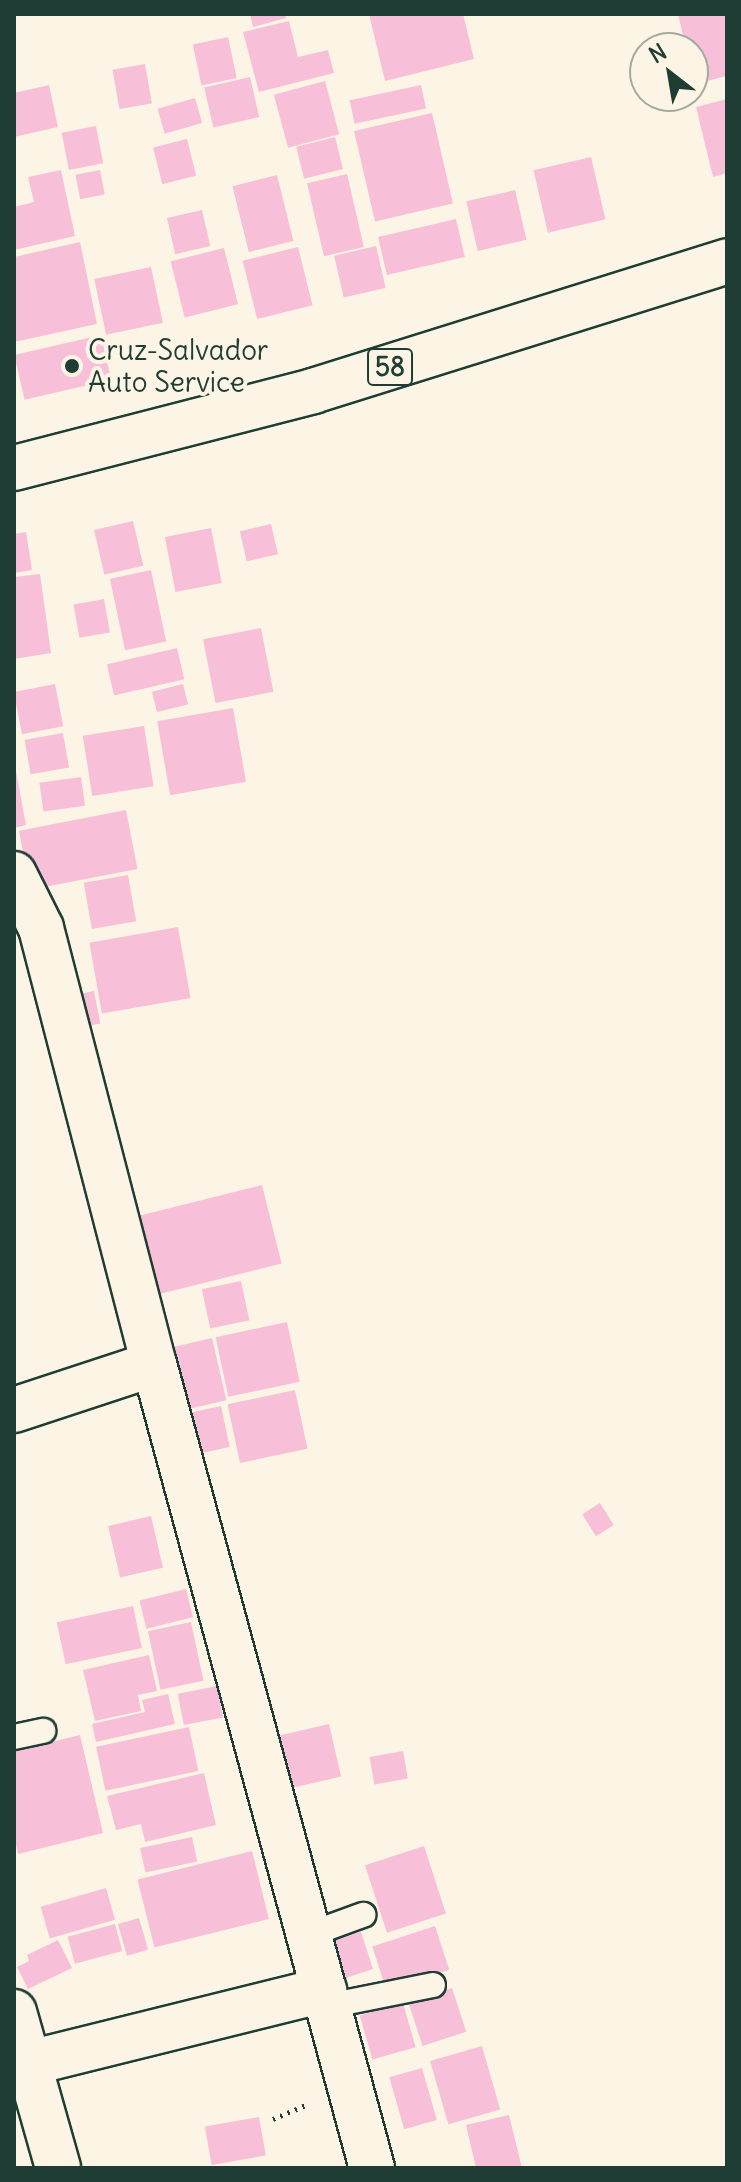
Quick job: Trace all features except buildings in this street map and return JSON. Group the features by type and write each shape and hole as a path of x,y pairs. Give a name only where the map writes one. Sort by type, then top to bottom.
{"main road":[{"name":"58","path":"14,468 313,391 727,261"},
{"path":"14,874 41,928 154,1364 372,2168"},
{"path":"14,1410 154,1364"},
{"path":"29,2063 326,1998"},
{"path":"14,2012 58,2168"}],"lane":[{"path":"14,1737 43,1731"},
{"path":"308,1935 363,1915"},
{"path":"326,1998 433,1985"}],"place":[{"name":"Cruz-Salvador Auto Service","path":"72,366"}]}
